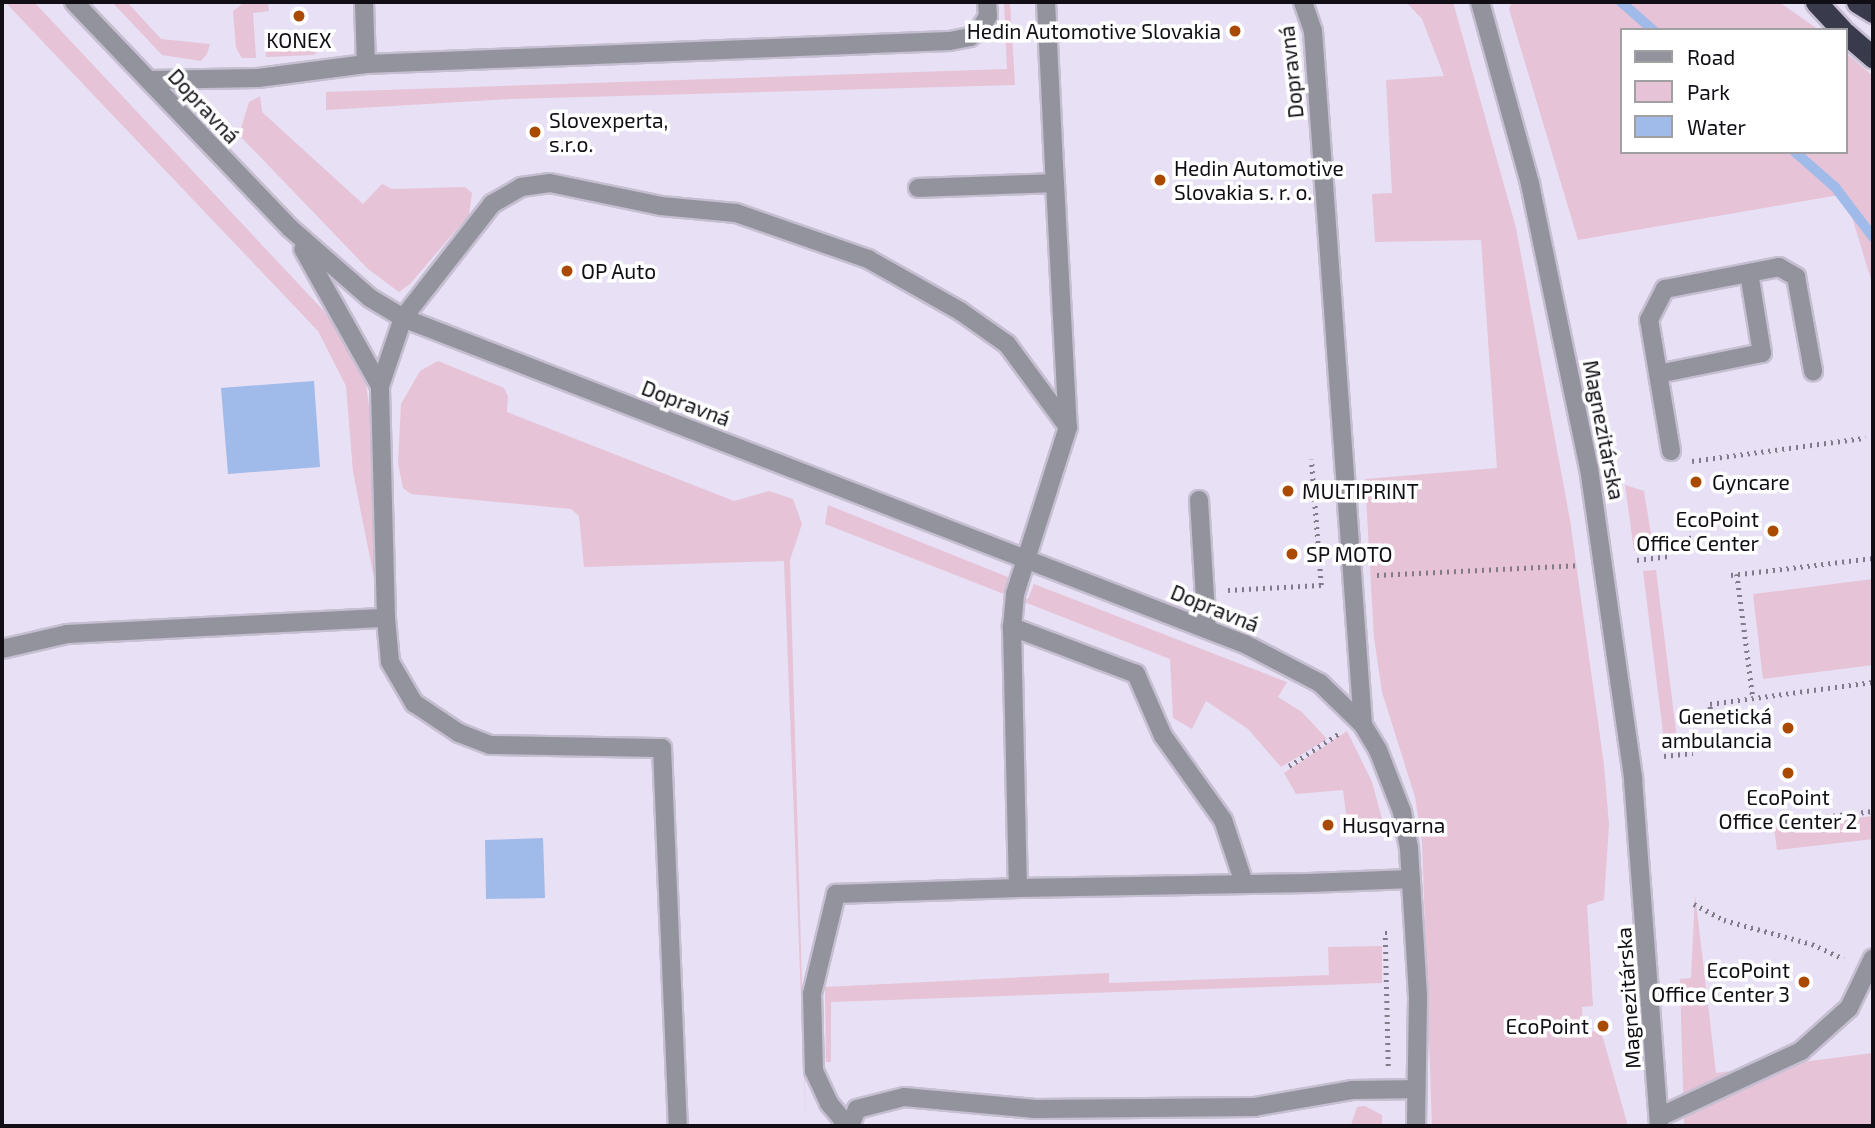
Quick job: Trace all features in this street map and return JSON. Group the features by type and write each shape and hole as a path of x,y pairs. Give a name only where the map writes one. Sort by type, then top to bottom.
{"highway":[{"path":"1816,2 1841,28"},
{"path":"1857,2 1873,12"},
{"path":"1847,34 1873,58"}],"street":[{"name":"Dopravná","path":"74,2 290,228 370,298 403,318 1207,629 1303,671 1361,723 1378,750 1402,812 1411,879 1414,931 1416,1126"},
{"path":"364,2 366,64"},
{"path":"149,80 258,78 366,64 950,41 970,37 980,29 988,16 987,2"},
{"path":"1018,888 1012,627 1015,594 1068,427 1046,2"},
{"name":"Dopravná","path":"1303,2 1313,31 1361,723"},
{"name":"Magnezitárska","path":"1480,2 1530,184 1589,468 1633,779 1659,1122"},
{"path":"678,1126 662,748 490,744 459,733 414,702 390,662 386,618 380,386 403,318 492,195 550,183 661,206 736,213 843,250 960,311 1007,345 1068,427"},
{"path":"918,188 1055,183"},
{"path":"290,228 328,286 380,386"},
{"path":"1675,457 1649,320 1665,289 1779,267 1796,277 1813,371"},
{"path":"1658,374 1762,353 1749,273"},
{"path":"1199,500 1207,629"},
{"path":"2,649 67,634 386,618"},
{"path":"1012,627 1136,674 1163,737 1223,820 1244,883"},
{"path":"1411,879 836,894 812,993 814,1071 829,1102 849,1126 858,1109 904,1097 1035,1109 1254,1107 1352,1090 1416,1089"},
{"path":"1659,1122 1801,1051 1849,1007 1870,965"}],"path":[{"path":"1675,457 1865,438"},
{"path":"1205,592 1321,585 1311,459"},
{"path":"1689,538 1700,536"},
{"path":"1637,560 1669,556"},
{"path":"1753,698 1734,575 1873,558"},
{"path":"1351,576 1604,564"},
{"path":"1710,709 1710,704 1873,682"},
{"path":"1289,766 1361,723"},
{"path":"1664,756 1693,753"},
{"path":"1764,824 1873,811"},
{"path":"1694,904 1724,920 1812,944 1870,965"},
{"path":"1389,1089 1385,933 1414,931"}],"green space":[{"path":"5,2 34,2 323,310 351,349 366,384 372,428 379,573 373,573 353,472 346,386 318,331"},
{"path":"112,2 127,2 161,39 210,44 207,54 201,61 162,55"},
{"path":"245,2 268,2 269,11 253,13 256,58 242,58 236,48 233,11"},
{"path":"1004,2 1010,2 1015,85 511,99 326,110 326,92 1007,69"},
{"path":"1406,2 1453,2 1516,228 1570,520 1604,765 1609,825 1604,900 1587,905 1593,1006 1582,1007 1583,1032 1601,1031 1628,1126 1432,1126 1422,842 1415,797 1382,692 1374,638 1365,479 1497,468 1481,240 1375,242 1372,194 1392,193 1386,80 1444,76 1422,19"},
{"path":"1512,2 1779,2 1816,28 1619,28 1619,154 1847,154 1847,54 1873,76 1873,286 1845,194 1578,240 1509,9"},
{"path":"334,37 314,55 266,57 265,41"},
{"path":"260,96 262,112 363,204 382,184 392,189 465,187 472,193 469,215 410,284 399,292 368,269 239,135 249,102"},
{"path":"438,361 504,388 508,396 507,412 734,501 769,491 793,499 802,524 790,560 806,1126 784,561 584,567 579,516 571,509 411,494 403,488 398,463 401,404 420,371"},
{"path":"1625,485 1644,491 1653,547 1634,551"},
{"path":"828,505 1013,579 1009,592 1028,599 1034,584 1287,682 1278,697 1302,712 1327,739 1281,767 1248,729 1206,701 1192,729 1173,718 1170,659 825,524"},
{"path":"1656,570 1678,747 1665,749 1643,571"},
{"path":"1873,579 1873,665 1763,679 1753,594"},
{"path":"1347,731 1372,782 1384,826 1348,829 1343,790 1296,794 1284,773"},
{"path":"1873,816 1873,839 1777,850 1774,828"},
{"path":"1695,894 1716,1073 1873,1053 1873,1126 1684,1126 1680,979 1691,978"},
{"path":"1382,946 1382,983 831,1002 831,1062 826,1062 825,987 1109,973 1109,983 1329,975 1328,947"},
{"path":"1365,1106 1382,1115 1382,1126 1351,1125 1357,1107"}],"water":[{"path":"314,381 320,467 228,474 221,388"},
{"path":"543,838 545,898 486,899 485,840"}],"waterway":[{"path":"1621,2 1651,28"},
{"path":"1797,154 1835,187 1873,237"}],"place":[{"name":"KONEX","path":"299,16"},
{"name":"Hedin Automotive Slovakia","path":"1235,31"},
{"name":"Slovexperta, s.r.o.","path":"535,132"},
{"name":"Hedin Automotive Slovakia s. r. o.","path":"1160,180"},
{"name":"OP Auto","path":"567,271"},
{"name":"Gyncare","path":"1696,482"},
{"name":"MULTIPRINT","path":"1288,491"},
{"name":"EcoPoint Office Center","path":"1773,531"},
{"name":"SP MOTO","path":"1292,554"},
{"name":"Genetická ambulancia","path":"1788,728"},
{"name":"EcoPoint Office Center 2","path":"1788,773"},
{"name":"Husqvarna","path":"1328,825"},
{"name":"EcoPoint Office Center 3","path":"1804,982"},
{"name":"EcoPoint","path":"1603,1026"}]}
